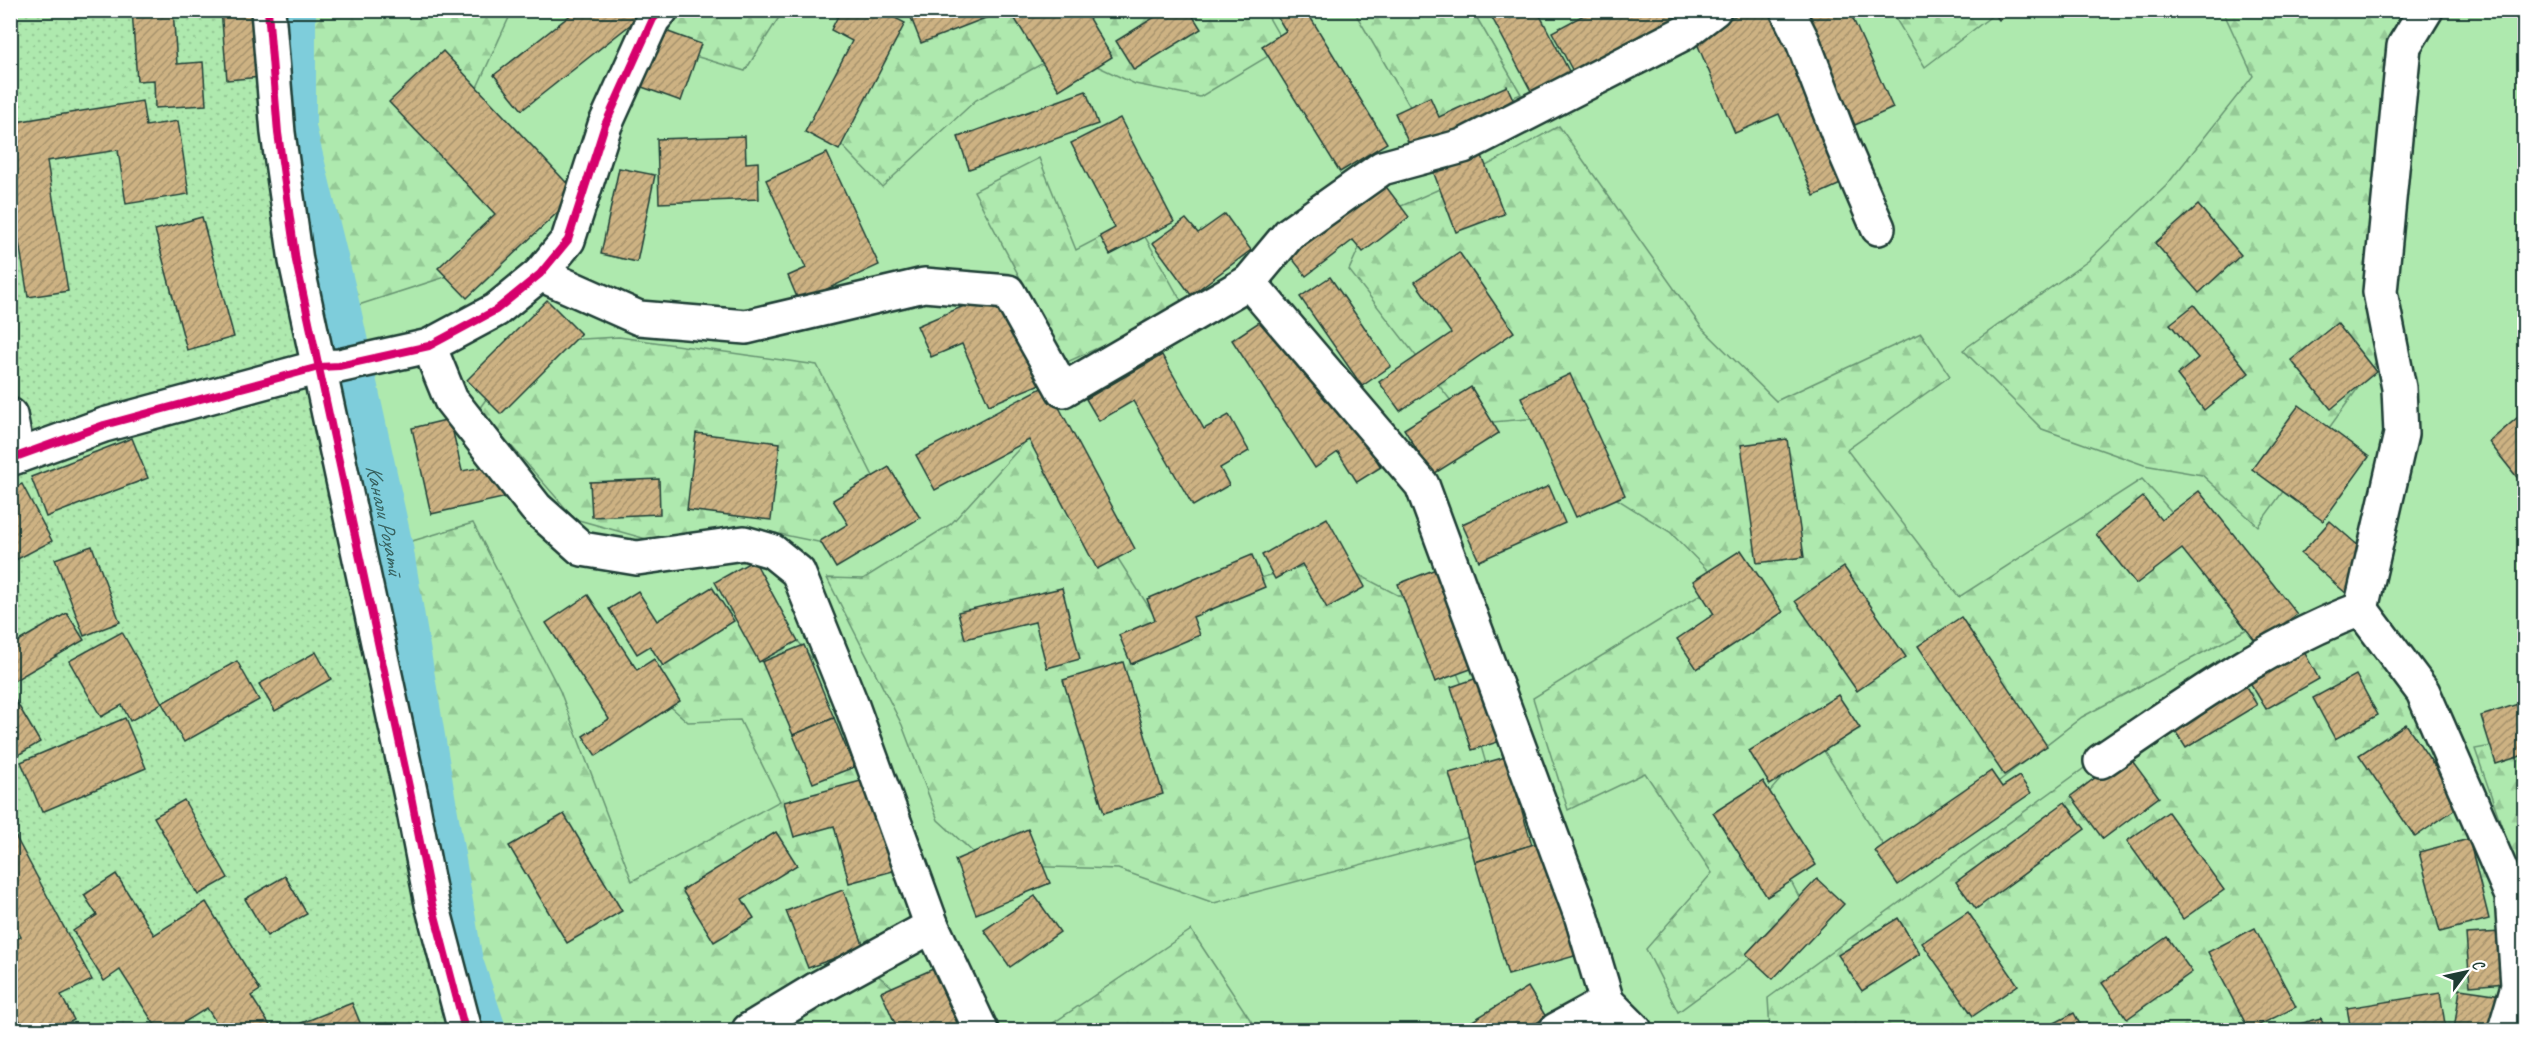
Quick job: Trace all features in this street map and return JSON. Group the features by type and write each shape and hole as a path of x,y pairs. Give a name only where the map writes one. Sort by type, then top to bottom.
{"street":[{"path":"268,10 278,133 296,261 329,366 432,904 465,1030"},
{"path":"10,415 14,457 104,424 329,366 419,348 496,310 540,274 568,240 605,124 653,19 660,10"},
{"path":"540,274 639,318 746,327 924,285 1008,292 1063,390 1249,282 1289,234 1382,168 1462,146 1684,33 1714,10"},
{"path":"1787,10 1803,42 1844,149 1878,228"},
{"path":"2426,10 2404,46 2380,292 2399,388 2402,434 2361,609 2423,692 2512,896 2518,986 2505,1030"},
{"path":"1249,282 1422,485 1582,918 1607,1002 1635,1030"},
{"path":"419,348 451,400 536,508 582,549 637,558 744,543 772,550 798,573 852,706 932,926 981,1030"},
{"path":"2101,761 2256,657 2322,623 2361,609"},
{"path":"749,1030 815,990 932,926"},
{"path":"1556,1030 1607,1002"}],"green space":[{"path":"10,11 295,11 295,128 340,311 392,547 462,962 485,1030 11,1030"},
{"path":"295,11 2524,11 2524,1030 485,1030 462,962 392,547 340,311 295,128"},
{"path":"295,11 512,11 463,118 518,202 479,266 340,311 295,128"},
{"path":"671,11 783,11 745,71 668,48"},
{"path":"876,11 1265,11 1285,46 1200,97 1135,84 1065,51 976,100 882,187 825,128"},
{"path":"1354,11 1473,11 1521,94 1426,134"},
{"path":"1523,11 1630,11 1542,54"},
{"path":"1891,11 1998,11 1925,67"},
{"path":"2223,11 2416,11 2394,237 2395,328 2371,370 2258,526 2202,475 2144,465 2042,429 1963,350 2088,261 2166,186 2253,76"},
{"path":"1559,126 1702,328 1776,401 1921,333 1950,376 1847,450 1959,597 2142,479 2268,618 2082,717 1924,839 1891,858 1816,738 1754,810 1809,916 1678,1012 1646,949 1712,873 1645,773 1568,810 1533,698 1720,583 1670,532 1599,488 1551,417 1469,424 1349,270 1372,219 1464,178"},
{"path":"1039,158 1076,250 1135,219 1185,308 1065,363 974,191"},
{"path":"619,337 817,365 887,504 847,548 765,531 657,542 575,519 479,409 527,342"},
{"path":"1046,419 1080,499 1152,612 1187,598 1329,559 1432,613 1467,697 1504,827 1214,903 1118,869 987,865 938,820 902,725 827,578 863,579 951,524"},
{"path":"473,523 560,691 632,881 780,801 740,720 688,722 647,686 703,611 774,611 834,686 918,921 858,960 947,1030 485,1030 461,962 392,547"},
{"path":"2361,609 2512,896 2505,1030 1770,1030 1768,998 2131,734"},
{"path":"2524,740 2524,890 2475,749"},
{"path":"1191,930 1257,1030 1043,1030"}],"building":[{"path":"132,10 173,10 177,64 203,62 206,105 155,108 154,80 137,81"},
{"path":"221,10 256,10 262,77 227,80"},
{"path":"577,10 649,10 522,110 494,75"},
{"path":"841,10 880,10 905,23 839,150 805,132 852,41 831,30"},
{"path":"908,10 1006,10 921,43"},
{"path":"1028,10 1084,10 1112,57 1059,90 1015,19"},
{"path":"1166,10 1189,10 1201,29 1134,70 1116,41"},
{"path":"1273,10 1306,10 1387,143 1340,172 1262,46 1286,31"},
{"path":"1488,10 1537,10 1570,73 1532,93"},
{"path":"1593,10 1703,10 1576,77 1552,32"},
{"path":"1749,10 1771,10 1845,182 1814,196 1779,114 1735,133 1693,34"},
{"path":"1803,10 1849,10 1893,108 1855,125"},
{"path":"1992,10 2014,10 1999,20"},
{"path":"663,30 701,44 681,101 642,87"},
{"path":"443,51 577,194 467,298 438,268 495,214 389,102"},
{"path":"1507,86 1517,108 1414,155 1395,113 1430,97 1439,117"},
{"path":"1086,91 1098,124 969,169 958,137"},
{"path":"142,101 146,126 178,121 189,194 126,204 118,150 47,161 68,291 28,297 10,187 10,123"},
{"path":"1120,118 1174,222 1110,255 1100,236 1115,228 1071,143"},
{"path":"745,136 746,163 758,162 759,199 659,203 657,139"},
{"path":"827,153 879,265 799,302 788,276 806,268 766,180"},
{"path":"1481,153 1504,214 1456,232 1433,171"},
{"path":"619,168 655,175 637,262 601,254"},
{"path":"1381,180 1409,217 1363,252 1353,240 1306,276 1287,252"},
{"path":"2198,205 2241,255 2199,293 2155,243"},
{"path":"1225,214 1251,250 1191,295 1153,243 1186,219 1198,233"},
{"path":"202,217 234,337 187,350 155,230"},
{"path":"1459,252 1514,332 1400,411 1379,382 1451,333 1415,282"},
{"path":"1330,277 1391,366 1362,386 1300,297"},
{"path":"999,291 1040,384 989,405 962,344 931,357 917,326"},
{"path":"547,300 581,334 501,414 467,380"},
{"path":"2194,305 2249,373 2204,410 2177,375 2198,358 2170,324"},
{"path":"1279,309 1381,467 1357,482 1338,452 1315,468 1232,340"},
{"path":"2337,323 2376,372 2331,409 2291,360"},
{"path":"1162,355 1204,429 1229,415 1249,451 1220,468 1229,485 1193,506 1133,401 1099,421 1086,399"},
{"path":"1570,374 1625,495 1576,517 1521,397"},
{"path":"1047,385 1135,549 1097,569 1029,440 935,490 916,455"},
{"path":"1471,387 1499,433 1432,475 1404,429"},
{"path":"2299,405 2369,457 2323,521 2252,469"},
{"path":"2524,412 2524,486 2489,442"},
{"path":"450,419 462,471 500,464 507,497 431,514 412,428"},
{"path":"696,433 780,443 771,520 687,510"},
{"path":"132,438 148,478 46,517 31,477"},
{"path":"1787,439 1804,557 1757,563 1741,445"},
{"path":"889,467 920,518 836,568 820,541 848,524 833,500"},
{"path":"659,479 660,514 592,517 590,482"},
{"path":"22,484 52,541 10,563 10,490"},
{"path":"1549,486 1565,523 1479,561 1462,524"},
{"path":"2199,491 2297,614 2258,644 2182,549 2136,584 2096,534 2143,497 2161,520"},
{"path":"1327,518 1365,587 1327,608 1302,564 1275,579 1262,555"},
{"path":"2330,521 2377,562 2348,595 2301,554"},
{"path":"92,546 120,622 84,636 55,559"},
{"path":"1741,550 1783,612 1697,669 1677,639 1714,614 1693,581"},
{"path":"1252,555 1265,587 1193,617 1200,635 1131,664 1119,635 1155,620 1147,599"},
{"path":"754,560 798,641 759,662 715,582"},
{"path":"1441,567 1479,666 1435,682 1398,584"},
{"path":"1844,567 1906,657 1857,691 1795,601"},
{"path":"712,587 734,621 663,666 650,646 637,654 609,609 638,591 657,621"},
{"path":"1062,588 1080,659 1047,668 1035,622 965,639 958,612"},
{"path":"588,595 637,670 654,659 680,701 596,756 583,736 609,719 546,623"},
{"path":"67,613 84,640 10,683 10,646"},
{"path":"1961,617 2047,746 2004,775 1918,646"},
{"path":"122,632 162,703 130,721 122,705 101,717 69,661"},
{"path":"804,645 834,718 793,735 762,662"},
{"path":"2302,648 2319,679 2266,709 2248,679"},
{"path":"316,652 331,679 275,711 259,684"},
{"path":"237,661 259,700 184,742 162,703"},
{"path":"1123,662 1163,794 1104,813 1063,680"},
{"path":"1486,675 1507,739 1472,750 1451,687"},
{"path":"2356,675 2378,715 2335,739 2313,698"},
{"path":"2242,680 2257,705 2186,748 2170,723"},
{"path":"10,691 40,742 13,758 10,755"},
{"path":"1838,695 1860,728 1770,785 1749,751"},
{"path":"2524,702 2524,755 2496,764 2481,716"},
{"path":"125,718 146,768 42,812 21,762"},
{"path":"834,718 854,767 813,783 793,735"},
{"path":"2406,724 2461,805 2415,837 2359,755"},
{"path":"2127,754 2159,797 2103,839 2071,796"},
{"path":"1506,757 1532,845 1475,862 1449,773"},
{"path":"1991,771 2002,787 2019,776 2031,793 1898,885 1875,851"},
{"path":"868,779 893,871 849,883 834,826 794,837 784,802"},
{"path":"1763,781 1816,865 1767,897 1713,813"},
{"path":"184,800 228,878 198,895 154,817"},
{"path":"2065,802 2085,829 1976,909 1956,882"},
{"path":"2168,812 2224,890 2183,919 2127,841"},
{"path":"564,814 622,911 567,943 509,846"},
{"path":"10,826 92,980 61,995 74,1020 54,1030 25,1030 19,1019 10,1023 10,942 21,937 10,917"},
{"path":"1028,829 1050,883 976,914 955,860"},
{"path":"776,832 797,865 742,899 754,918 714,942 682,890"},
{"path":"2469,839 2489,919 2440,932 2419,852"},
{"path":"1544,841 1578,955 1508,975 1475,862"},
{"path":"116,874 154,935 206,902 260,990 251,996 273,1030 221,1030 207,1008 172,1030 158,1030 120,970 104,981 73,931 97,915 84,895"},
{"path":"285,876 307,914 267,936 245,899"},
{"path":"1817,879 1844,904 1773,979 1746,954"},
{"path":"843,890 864,947 808,968 786,911"},
{"path":"1035,896 1060,932 1010,967 984,930"},
{"path":"1968,912 2018,985 1973,1016 1922,943"},
{"path":"1898,918 1920,954 1862,991 1838,955"},
{"path":"2255,928 2296,1007 2249,1030 2208,952"},
{"path":"2502,932 2506,983 2470,986 2466,934"},
{"path":"2167,937 2192,972 2127,1019 2102,983"},
{"path":"933,969 960,1030 898,1030 881,992"},
{"path":"1528,987 1546,1017 1525,1030 1463,1030 1461,1028"},
{"path":"2460,989 2501,995 2496,1030 2454,1030"},
{"path":"2440,993 2446,1030 2351,1030 2347,1008"},
{"path":"352,1003 363,1030 295,1030 294,1026"},
{"path":"2074,1013 2083,1030 2041,1030"},
{"path":"2321,1018 2325,1030 2278,1030"}],"waterway":[{"name":"Канали Роҳатӣ","path":"295,10 295,128 340,311 392,547 462,962 485,1030"}],"cycle path":[{"path":"268,10 278,133 296,261 411,796 432,904 465,1030"},
{"path":"10,459 104,425 319,367 339,366 429,346 496,310 540,274 568,240 605,125 653,19 661,10"}]}
